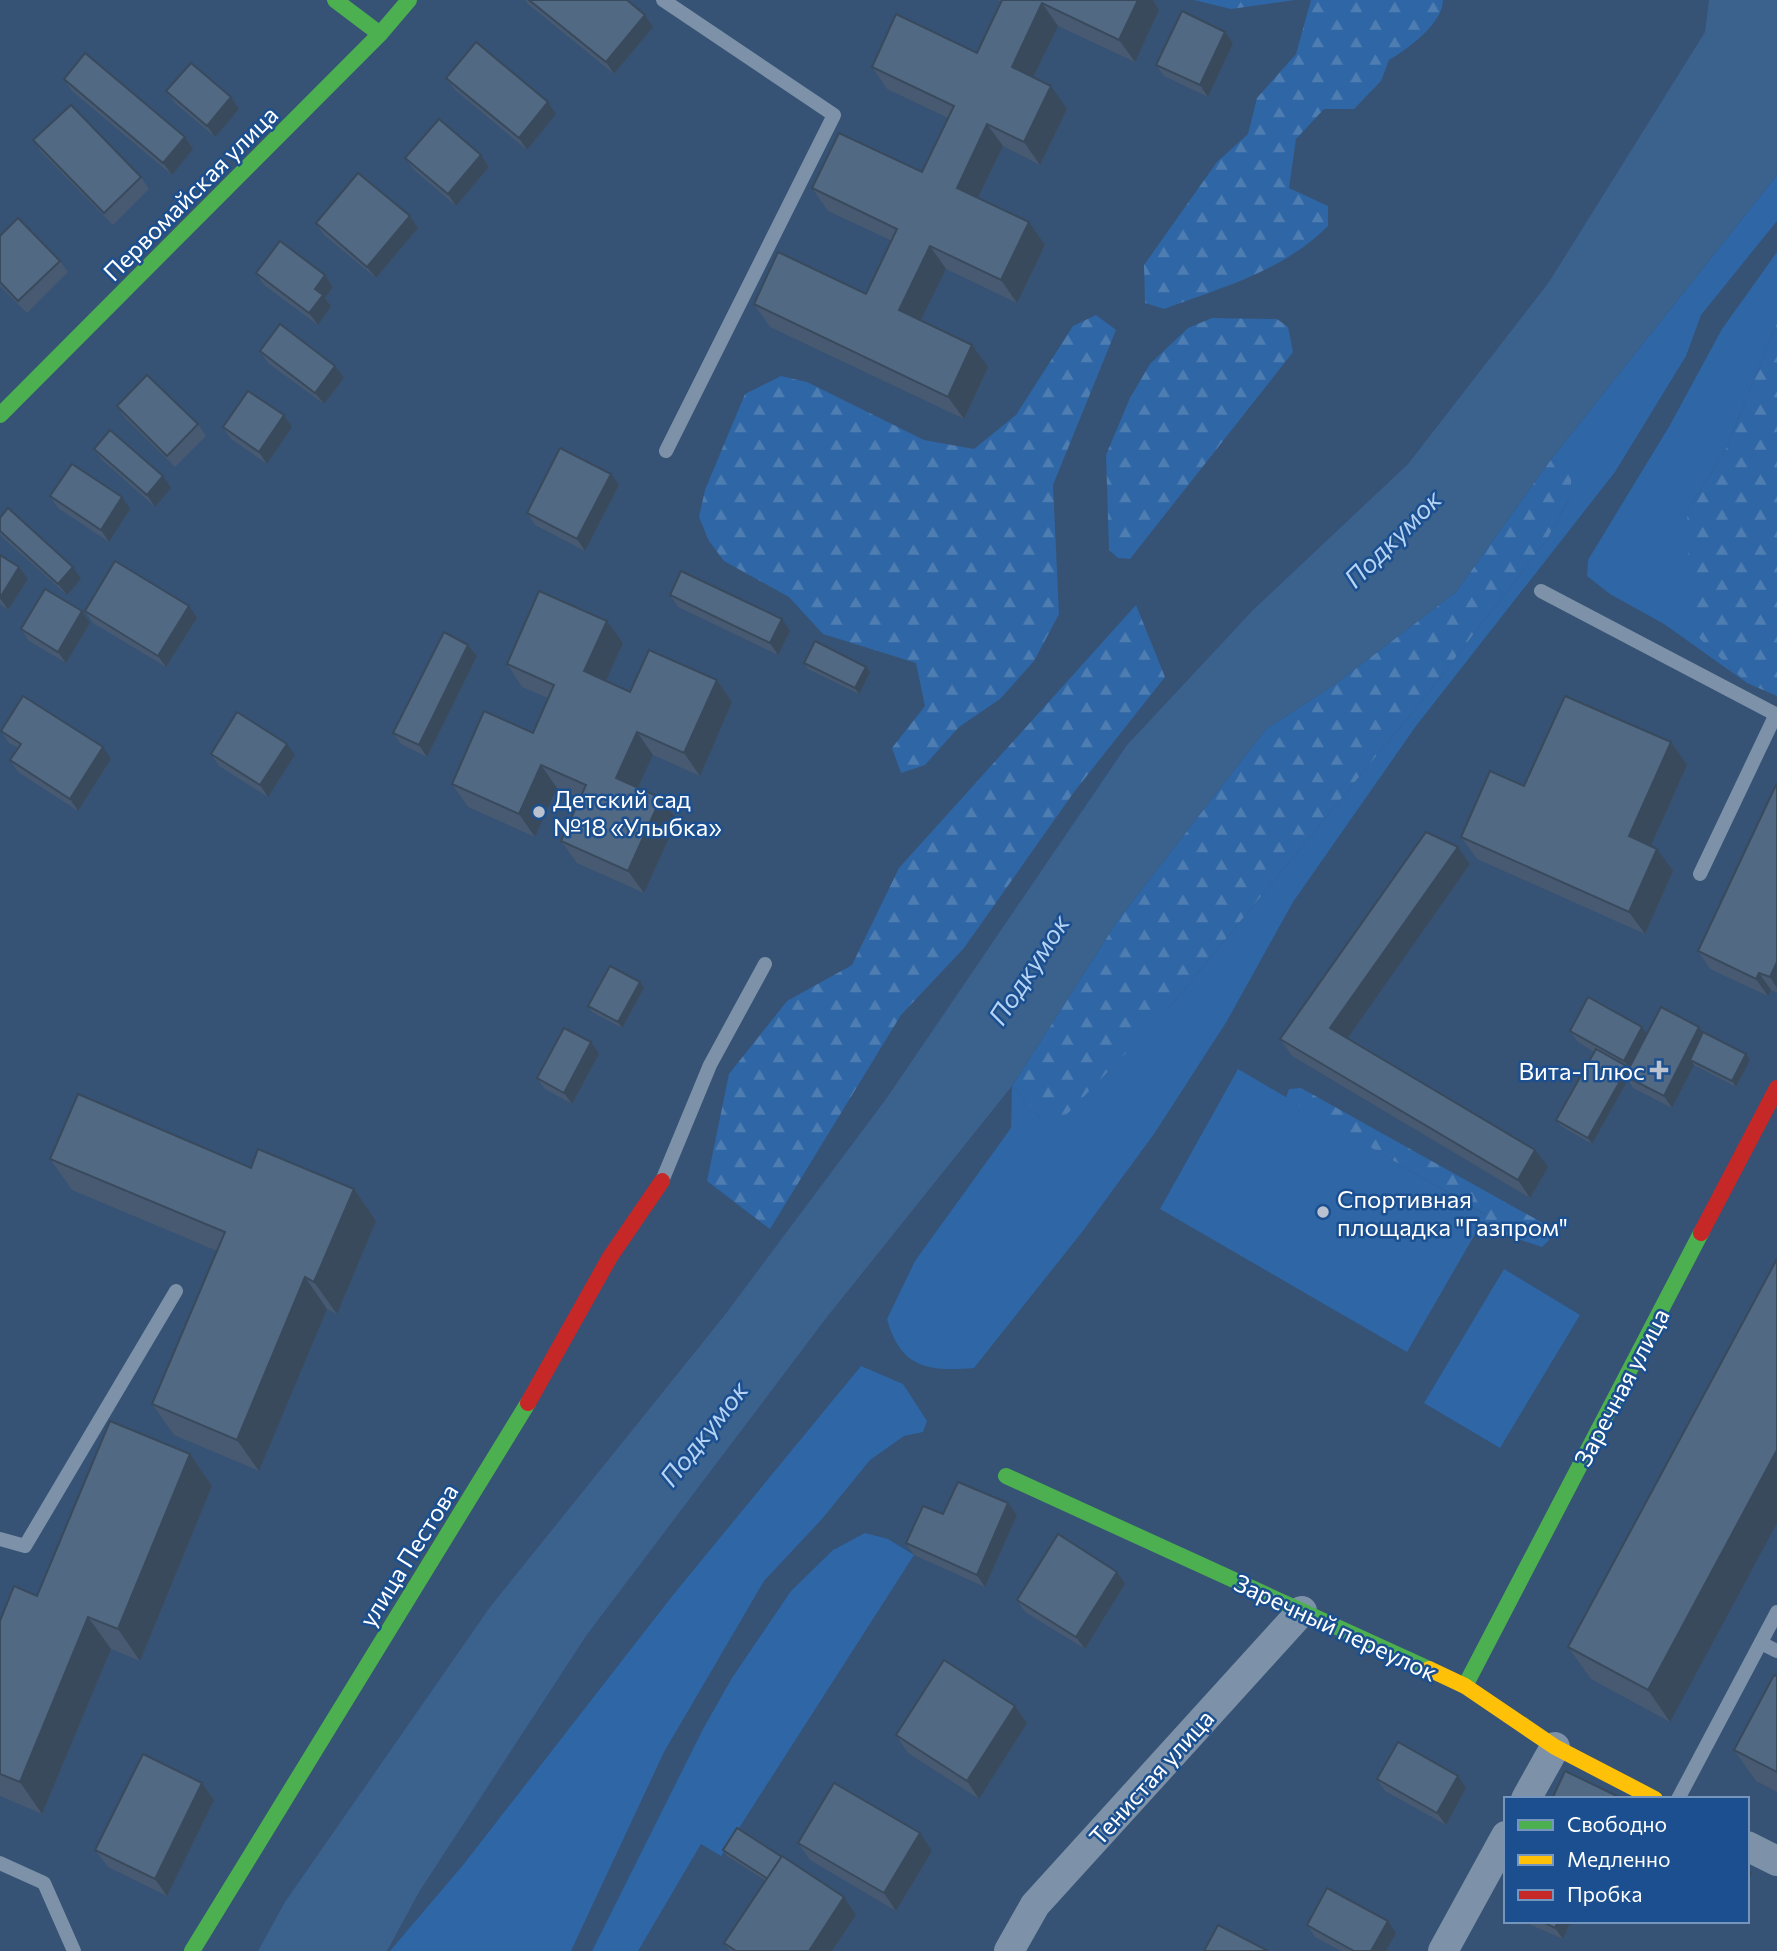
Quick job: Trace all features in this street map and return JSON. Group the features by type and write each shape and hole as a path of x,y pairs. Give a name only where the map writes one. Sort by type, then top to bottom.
{"street":[{"path":"335,0 380,34"},
{"name":"Первомайская улица","path":"0,415 380,34 408,0"},
{"name":"Заречная улица","path":"1465,1686 1777,1088"},
{"name":"улица Пестова","path":"192,1951 546,1374 610,1257 662,1181"},
{"name":"Заречный переулок","path":"1006,1476 1465,1686 1555,1747 1651,1797"},
{"name":"Тенистая улица","path":"1009,1951 1035,1905 1303,1611"},
{"path":"1527,1797 1555,1747"},
{"path":"1443,1951 1504,1840"},
{"path":"1749,1847 1777,1861"}],"lane":[{"path":"663,0 834,115 666,451"},
{"path":"1541,591 1776,715 1700,874"},
{"path":"662,1181 710,1065 765,964"},
{"path":"0,1539 25,1546 176,1290"},
{"path":"1679,1797 1777,1612"},
{"path":"1761,1643 1777,1651"},
{"path":"0,1863 44,1883 74,1951"}],"green space":[{"path":"1194,0 1295,0 1231,9"},
{"path":"1311,0 1443,0 1431,26 1389,60 1381,81 1354,109 1324,109 1296,139 1289,188 1328,206 1328,226 1292,255 1230,285 1164,309 1145,303 1144,265 1217,162 1248,134 1257,98 1296,54"},
{"path":"1777,175 1777,221 1701,315 1686,356 1615,472 1416,726 1293,902 1227,1021 1154,1134 1082,1232 974,1368 930,1367 908,1357 900,1348 887,1319 915,1261 1011,1128 1012,1086 1042,1120 1169,1008 1424,698 1546,541 1571,495 1570,472 1552,458"},
{"path":"1777,252 1777,323 1726,449 1687,511 1698,637 1747,683 1664,624 1610,594 1587,576 1588,560 1670,425 1722,329"},
{"path":"1096,315 1116,330 1053,485 1059,614 1034,661 1000,699 959,727 925,765 901,773 892,748 925,706 916,663 823,634 789,597 724,561 709,541 699,517 705,490 745,394 781,376 807,382 924,440 974,449 1016,415 1073,326"},
{"path":"1212,318 1277,319 1288,327 1293,352 1130,559 1118,558 1109,550 1106,455 1130,398 1150,364 1188,328"},
{"path":"1777,323 1777,696 1747,683 1698,637 1689,577 1687,511 1726,449"},
{"path":"1552,458 1571,472 1571,495 1546,541 1424,698 1169,1008 1067,1114 1042,1120 1012,1086 1118,920 1266,729 1334,685 1456,592"},
{"path":"1136,605 1165,677 1074,792 964,948 901,1015 770,1229 707,1181 729,1074 787,1001 852,965 899,868"},
{"name":"Спортивная площадка \"Газпром\"","path":"1238,1069 1486,1215 1407,1352 1160,1209"},
{"path":"1301,1088 1541,1222 1551,1232 1549,1240 1542,1247 1479,1226 1485,1214 1286,1098 1289,1089"},
{"path":"1504,1269 1580,1315 1500,1448 1424,1403"},
{"path":"861,1366 903,1384 927,1421 923,1432 904,1436 870,1460 822,1519 764,1581 664,1752 571,1951 390,1951 463,1865 673,1595"},
{"path":"865,1533 888,1539 914,1555 721,1856 701,1844 638,1951 592,1951 703,1729 732,1678 791,1591 833,1550"}],"water":[{"name":"Подкумок","path":"1709,0 1777,0 1777,175 1552,458 1456,592 1334,685 1266,729 1118,920 1012,1086 827,1317 586,1636 419,1892 387,1951 258,1951 285,1902 490,1607 724,1316 886,1099 1127,745 1253,610 1408,464 1549,282 1705,32"}],"building":[{"path":"529,0 627,0 645,15 606,62"},
{"path":"1002,0 1138,0 1119,40 1042,3 1012,67 1051,86 1024,142 987,124 957,188 1029,222 1001,280 930,246 899,310 972,345 948,397 754,304 778,252 866,294 897,229 812,188 839,133 922,172 954,106 872,67 896,14 977,53"},
{"path":"1182,11 1225,32 1200,85 1156,65"},
{"path":"476,42 548,102 519,138 446,78"},
{"path":"85,53 185,137 163,163 64,79"},
{"path":"191,63 231,97 207,126 166,91"},
{"path":"71,105 141,177 104,213 33,140"},
{"path":"439,119 481,155 448,194 405,158"},
{"path":"358,173 410,216 367,267 316,223"},
{"path":"18,218 60,261 18,301 0,282 0,236"},
{"path":"280,241 325,275 315,289 323,295 309,313 256,273"},
{"path":"280,324 335,366 315,393 260,351"},
{"path":"147,375 198,424 167,456 117,406"},
{"path":"248,391 284,415 259,452 223,427"},
{"path":"110,430 163,476 147,495 94,449"},
{"path":"560,448 611,474 577,539 527,513"},
{"path":"72,464 122,497 101,530 50,496"},
{"path":"8,508 73,567 58,584 0,531 0,518"},
{"path":"0,555 19,567 0,598"},
{"path":"115,561 189,606 158,656 85,611"},
{"path":"681,571 782,619 770,643 670,595"},
{"path":"45,589 82,611 58,652 21,629"},
{"path":"539,591 607,621 584,671 630,692 649,650 717,680 684,753 637,732 616,778 661,798 628,871 561,841 586,785 541,765 519,814 452,784 484,711 533,733 554,685 507,664"},
{"path":"444,632 468,645 419,745 393,733"},
{"path":"815,641 866,667 855,688 804,663"},
{"path":"23,696 103,747 70,799 10,760 21,744 1,731"},
{"path":"1565,696 1671,742 1629,836 1657,849 1629,912 1461,837 1490,771 1524,786"},
{"path":"237,712 287,744 260,785 211,754"},
{"path":"1777,783 1777,962 1770,977 1759,973 1756,979 1698,951"},
{"path":"1426,832 1458,847 1330,1028 1535,1150 1518,1180 1280,1039"},
{"path":"610,966 640,982 618,1022 588,1006"},
{"path":"1588,997 1642,1027 1624,1061 1570,1031"},
{"path":"1661,1007 1699,1027 1664,1096 1625,1076"},
{"path":"564,1028 591,1042 564,1093 537,1078"},
{"path":"1703,1032 1746,1054 1732,1081 1690,1060"},
{"path":"1596,1049 1628,1067 1588,1138 1556,1120"},
{"path":"78,1094 251,1168 258,1149 354,1189 314,1282 305,1277 237,1440 152,1404 225,1232 50,1159"},
{"path":"1777,1259 1777,1450 1648,1690 1568,1647"},
{"path":"110,1421 190,1454 118,1629 88,1617 20,1782 0,1774 0,1621 14,1586 37,1596"},
{"path":"958,1482 1008,1503 977,1575 906,1543 923,1506 943,1514"},
{"path":"1058,1534 1117,1572 1076,1637 1017,1600"},
{"path":"944,1660 1015,1706 967,1781 896,1735"},
{"path":"1774,1675 1777,1676 1777,1772 1734,1750"},
{"path":"1398,1742 1458,1776 1437,1813 1377,1779"},
{"path":"143,1754 202,1783 155,1879 95,1850"},
{"path":"1565,1771 1617,1796 1617,1797 1553,1797"},
{"path":"834,1783 920,1833 884,1893 798,1843"},
{"path":"737,1828 782,1857 768,1879 723,1850"},
{"path":"782,1856 844,1897 809,1951 736,1951 724,1943"},
{"path":"1327,1888 1388,1921 1371,1951 1354,1951 1307,1925"},
{"path":"1218,1925 1268,1951 1204,1951"}],"traffic: fast":[{"path":"335,0 380,34"},
{"path":"0,415 380,34 409,0"},
{"path":"1465,1686 1701,1233"},
{"path":"192,1951 528,1403"},
{"path":"1006,1476 1429,1669"}],"traffic: slow":[{"path":"1429,1669 1465,1686 1555,1747 1651,1797"}],"traffic: jam":[{"path":"1701,1233 1777,1088"},
{"path":"528,1403 610,1257 662,1181"}],"place":[{"name":"Детский сад №18 «Улыбка»","path":"539,812"},
{"name":"Вита-Плюс","path":"1659,1070"},
{"name":"Спортивная площадка \"Газпром\"","path":"1323,1212"}]}
